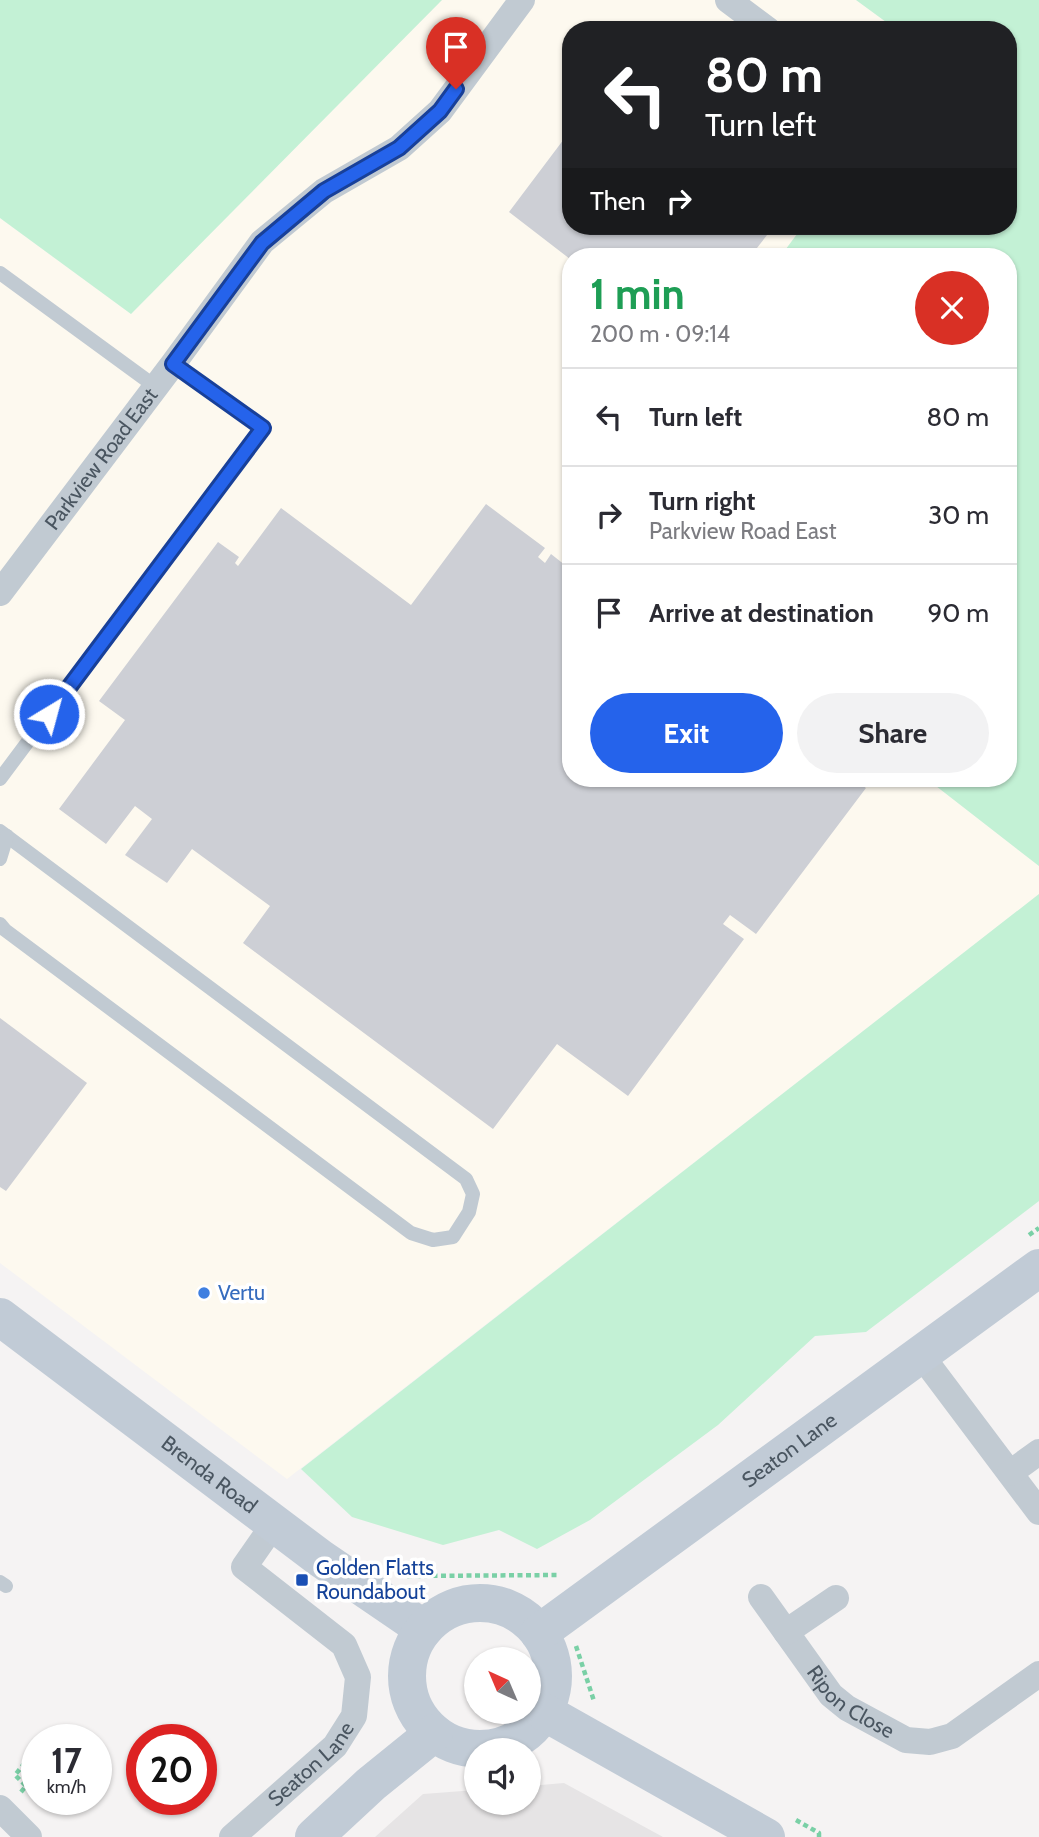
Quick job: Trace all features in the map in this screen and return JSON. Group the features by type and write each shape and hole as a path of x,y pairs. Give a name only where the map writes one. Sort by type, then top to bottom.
{"main road":[{"name":"Seaton Lane","path":"557,1635 589,1597 921,1355 1034,1252"},
{"name":"Brenda Road","path":"0,1317 320,1558 424,1629"},
{"path":"483,1603 504,1606 557,1635 549,1651 554,1672 552,1692 544,1712 528,1732 506,1744 481,1749 456,1745 434,1733 418,1716 409,1694 407,1671 412,1648 424,1629 440,1614 461,1605 483,1603"},
{"path":"544,1712 781,1828"},
{"path":"314,1837 371,1784 434,1733"}],"street":[{"name":"Parkview Road East","path":"0,593 262,243 324,191 399,148 440,111 522,0"},
{"path":"728,0 756,21"},
{"path":"921,1355 1039,1512"},
{"path":"1010,1473 1039,1452"},
{"name":"Seaton Lane","path":"232,1837 335,1746 354,1716 358,1677 344,1645 244,1567 274,1524"},
{"name":"Ripon Close","path":"761,1597 831,1695 846,1708 906,1740 930,1742 953,1736 1039,1674"},
{"path":"786,1632 836,1598"},
{"path":"7,1804 29,1837"}],"lane":[{"path":"0,273 156,387"},
{"path":"0,779 263,428 173,364"},
{"path":"0,859 4,834 466,1179 473,1194 468,1213 453,1237 433,1240 411,1233 0,924"}],"path":[{"path":"1034,1252 1039,1228"},
{"path":"395,1576 573,1575 589,1597"},
{"path":"557,1635 595,1705"},
{"path":"21,1768 15,1775 21,1781"},
{"path":"7,1804 21,1791"},
{"path":"781,1828 819,1833 819,1837"}],"shaded area":[{"path":"442,0 856,0 885,21 562,21 562,235 796,235 787,248 562,248 562,787 937,787 1039,866 1039,894 287,1479 0,1263 0,218 131,314"},
{"path":"564,1783 663,1837 375,1837 423,1794 464,1791 464,1815 541,1815 541,1785"}],"green space":[{"path":"0,0 442,0 131,314 0,218"},
{"path":"856,0 1039,0 1039,866 937,787 1017,787 1017,248 787,248 796,235 1017,235 1017,21 885,21"},
{"path":"1039,894 1039,1201 866,1332 815,1336 718,1425 590,1520 537,1549 499,1530 443,1545 352,1517 301,1469"}],"building":[{"path":"562,142 562,235 767,235 757,248 562,248 562,253 509,212"},
{"path":"486,504 545,548 538,557 545,563 551,554 562,563 562,787 866,788 756,934 730,915 723,924 744,939 628,1096 557,1044 493,1129 243,943 270,906 192,849 167,883 125,855 152,819 135,806 106,844 59,809 125,720 99,701 218,542 239,557 235,563 238,566 281,508 411,605"},
{"path":"0,1018 87,1083 6,1191 0,1187"}],"place":[{"name":"Vertu","path":"204,1293"},
{"name":"Golden Flatts Roundabout","path":"302,1580"}],"route":[{"path":"49,714 263,428 173,364 262,243 324,191 399,148 440,111 456,89"}]}
